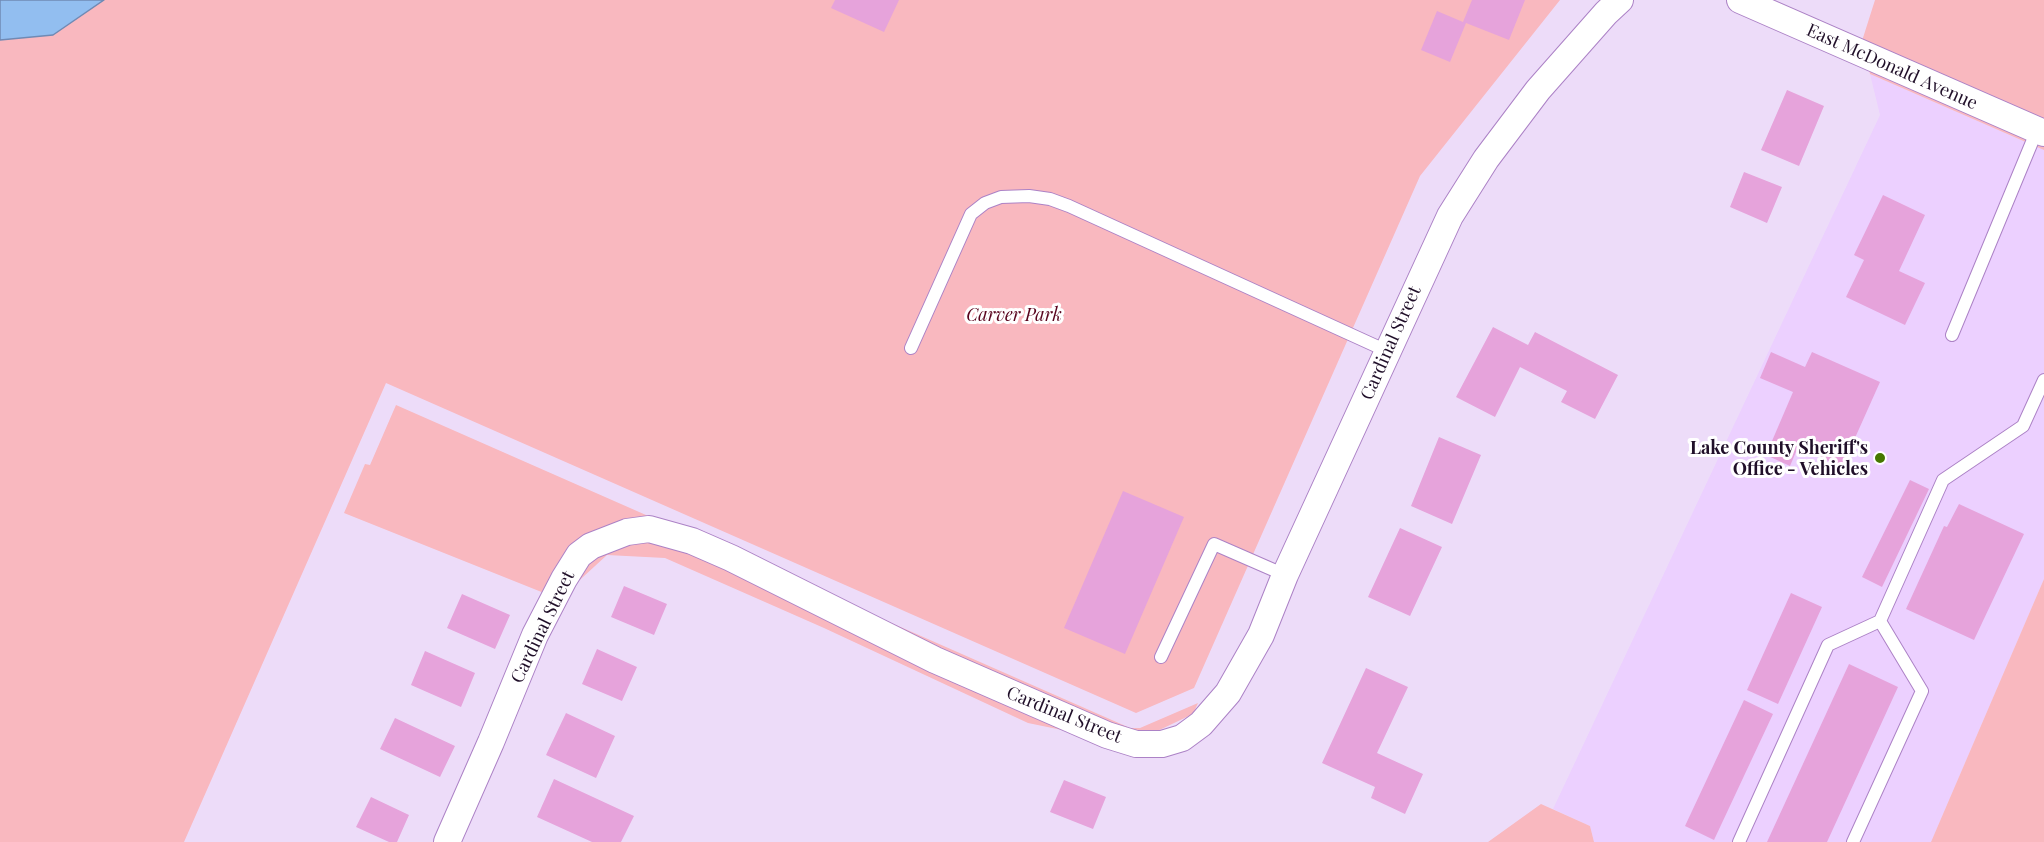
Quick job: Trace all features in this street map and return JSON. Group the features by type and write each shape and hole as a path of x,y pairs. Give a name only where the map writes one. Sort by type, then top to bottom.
{"street":[{"name":"Cardinal Street","path":"447,842 535,635 564,579 579,555 591,546 627,532 649,529 692,541 731,558 935,660 1107,735 1136,744 1162,744 1182,738 1201,724 1228,693 1261,635 1285,575 1450,216 1486,159 1538,90 1620,0"},
{"name":"East McDonald Avenue","path":"1740,0 2041,132"}],"lane":[{"path":"1952,335 2041,132"},
{"path":"911,348 971,214 985,203 1001,196 1029,196 1069,206 1387,351"},
{"path":"1739,842 1828,645 1880,621 1943,480 2023,426 2044,380"},
{"path":"1161,657 1214,544 1285,575"},
{"path":"1853,842 1922,691 1880,621"}],"shaded area":[{"path":"1870,74 2044,150 2044,579 1931,842 1594,842 1590,826 1553,809 1880,115"}],"green space":[{"name":"Carver Park","path":"0,0 1560,0 1420,176 1194,688 1136,713 386,383 184,842 0,842"},
{"path":"1875,0 2044,0 2044,150 1870,74 1862,41"},
{"path":"396,405 1130,728 1140,728 1198,703 1193,714 1130,744 1028,723 824,628 665,558 607,555 559,599 344,513 365,464 370,465"},
{"path":"2044,579 2044,842 1931,842"},
{"path":"1541,804 1590,826 1594,842 1488,842"}],"water":[{"path":"0,0 104,0 53,35 0,40"}],"building":[{"path":"835,0 899,0 884,32 831,8"},
{"path":"1472,0 1525,0 1509,40 1466,23 1450,62 1421,50 1437,11 1463,22"},
{"path":"1787,90 1824,106 1799,166 1761,150"},
{"path":"1744,172 1782,187 1767,223 1730,207"},
{"path":"1883,195 1925,215 1899,271 1925,283 1905,325 1846,297 1864,260 1854,255"},
{"path":"1493,327 1528,345 1535,332 1618,375 1595,419 1561,402 1567,391 1520,367 1495,417 1456,397"},
{"path":"1771,352 1805,367 1812,352 1880,382 1842,467 1798,447 1790,466 1766,455 1793,392 1760,378"},
{"path":"1439,437 1481,455 1452,524 1411,506"},
{"path":"1910,480 1929,489 1882,587 1862,577"},
{"path":"1123,491 1184,517 1125,654 1064,628"},
{"path":"1959,504 2024,534 1974,640 1906,609 1944,526 1947,527"},
{"path":"1400,528 1442,547 1410,616 1368,597"},
{"path":"624,586 667,604 654,635 611,617"},
{"path":"1791,593 1822,607 1778,704 1747,690"},
{"path":"462,594 510,615 495,649 447,628"},
{"path":"597,649 637,667 622,701 582,684"},
{"path":"425,651 475,673 461,707 411,685"},
{"path":"1849,664 1898,687 1827,842 1767,842"},
{"path":"1366,668 1408,687 1377,753 1423,774 1405,814 1371,798 1375,787 1322,763"},
{"path":"1744,700 1773,714 1714,840 1685,826"},
{"path":"566,713 615,736 596,778 546,755"},
{"path":"395,718 455,746 440,777 380,749"},
{"path":"554,779 634,816 621,842 592,842 537,817"},
{"path":"1064,780 1106,797 1093,829 1050,812"},
{"path":"371,797 409,815 397,842 389,842 356,827"}],"place":[{"name":"Lake County Sheriff's Office - Vehicles","path":"1880,458"}]}
